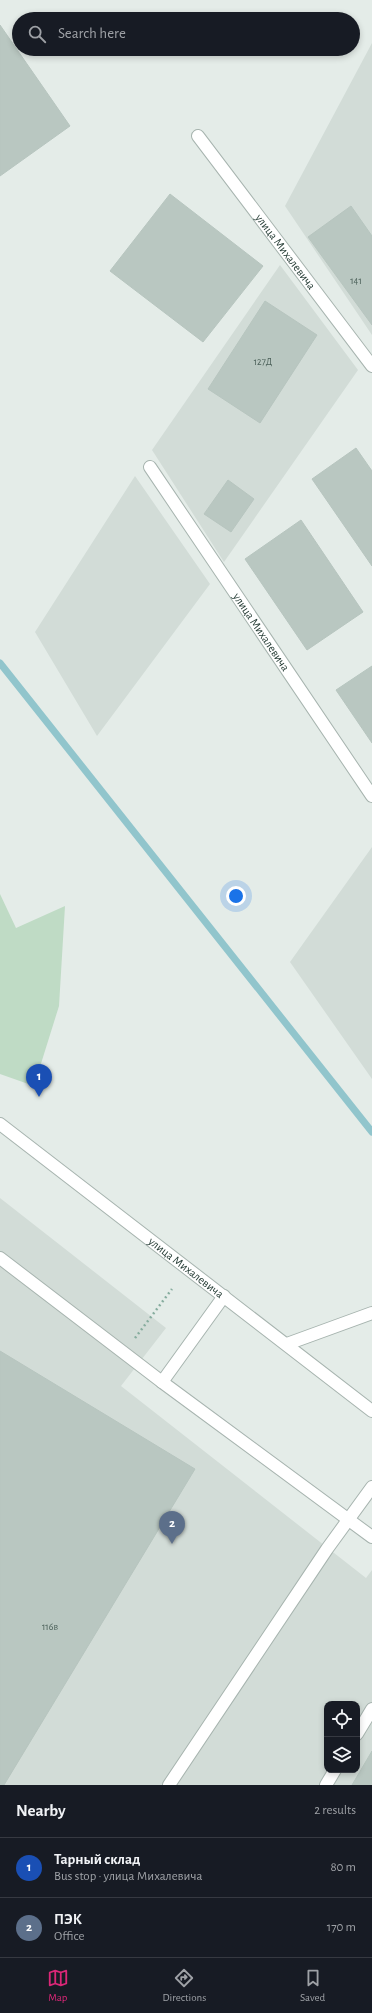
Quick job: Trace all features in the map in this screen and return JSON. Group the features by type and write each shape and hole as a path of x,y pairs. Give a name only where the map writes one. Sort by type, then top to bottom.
{"street":[{"name":"улица Михалевича","path":"198,136 372,366"},
{"name":"улица Михалевича","path":"150,467 372,796"},
{"name":"улица Михалевича","path":"0,1124 372,1411"},
{"path":"0,1258 162,1382 372,1537"},
{"path":"162,1382 224,1296"},
{"path":"287,1344 372,1313"},
{"path":"170,1785 372,1487"},
{"path":"360,1729 372,1709"},
{"path":"326,1785 333,1773"}],"path":[{"path":"124,1353 172,1289"}],"shaded area":[{"path":"372,43 372,335 285,206"},
{"path":"280,265 358,370 224,562 152,450"},
{"path":"135,476 210,584 97,736 35,632"},
{"path":"372,847 372,1079 290,962"},
{"path":"0,1198 166,1328 121,1386 366,1578 372,1570 372,1785 0,1785"}],"green space":[{"path":"0,894 16,928 65,906 59,1006 34,1086 0,1074"}],"building":[{"path":"0,25 12,42 12,56 21,56 70,126 0,176"},
{"path":"170,194 263,266 203,342 110,271"},
{"path":"351,206 372,236 372,325 308,237"},
{"path":"265,301 317,335 260,423 208,389"},
{"path":"356,448 372,471 372,566 312,479"},
{"path":"228,480 254,499 231,532 204,514"},
{"path":"301,520 363,612 307,650 245,559"},
{"path":"372,666 372,743 336,690"},
{"path":"0,1351 195,1469 4,1785 0,1785"},
{"path":"372,1751 372,1785 352,1785"}],"waterway":[{"path":"0,663 372,1132"}],"place":[{"name":"Тарный склад","path":"39,1097"},
{"name":"ПЭК","path":"172,1544"}]}
